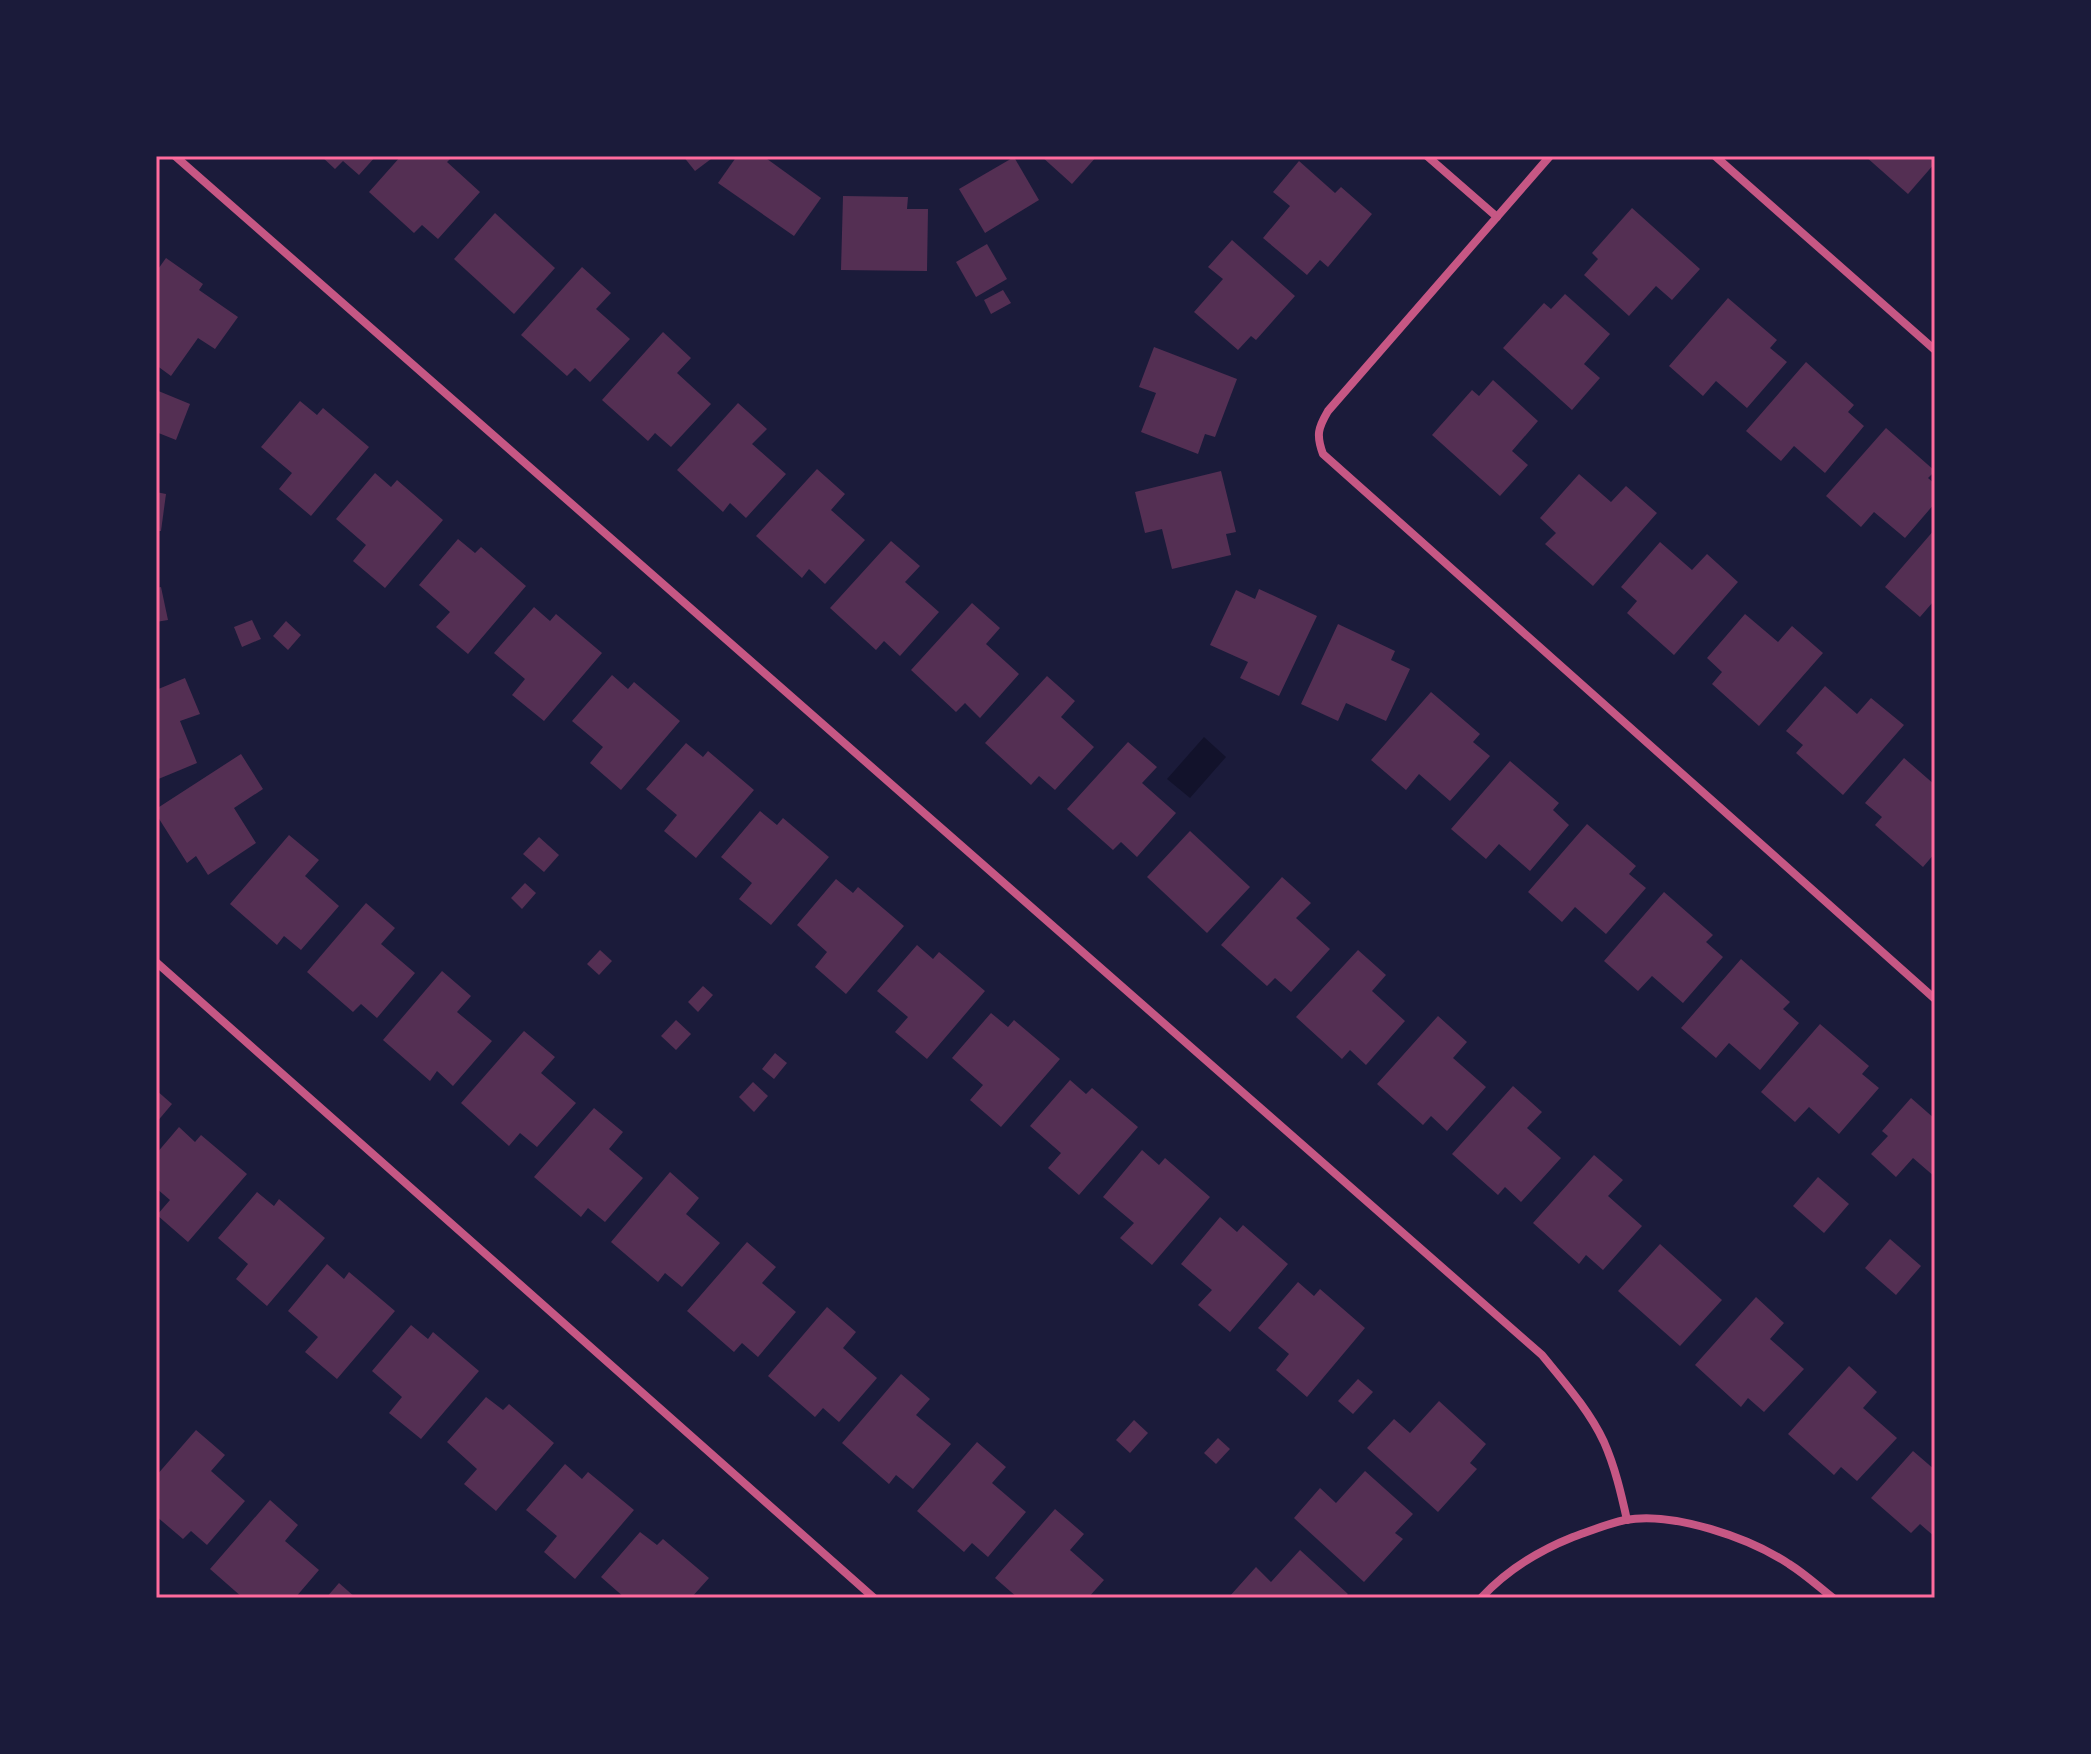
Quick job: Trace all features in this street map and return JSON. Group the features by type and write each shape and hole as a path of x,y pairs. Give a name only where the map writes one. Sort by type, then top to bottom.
{"street":[{"path":"175,156 1542,1355 1589,1416 1603,1441 1616,1474 1627,1520"},
{"path":"1427,156 1497,217"},
{"path":"1550,156 1335,403 1320,424 1317,439 1323,454 1935,999"},
{"path":"1715,156 1935,350"},
{"path":"156,962 874,1598"},
{"path":"1481,1598 1519,1565 1552,1546 1627,1520 1657,1518 1685,1522 1737,1538 1788,1563 1833,1598"}],"shaded area":[{"path":"1204,737 1226,757 1190,798 1167,779"}],"building":[{"path":"321,156 376,156 359,175 343,161 335,169"},
{"path":"401,156 453,156 447,162 480,192 438,239 422,225 414,233 369,192"},
{"path":"683,156 715,156 695,171"},
{"path":"737,156 763,156 821,198 794,236 718,183"},
{"path":"1041,156 1097,156 1072,184"},
{"path":"1865,156 1935,156 1935,163 1908,194"},
{"path":"1014,157 1039,200 985,233 959,189"},
{"path":"1299,161 1335,193 1341,187 1372,214 1328,267 1320,260 1307,275 1263,238 1290,206 1273,192"},
{"path":"843,196 908,197 907,209 928,209 927,271 841,270"},
{"path":"1632,208 1700,269 1672,300 1656,286 1629,316 1584,275 1598,259 1592,253"},
{"path":"495,213 555,268 514,314 454,259"},
{"path":"1232,240 1295,296 1256,340 1251,336 1238,350 1194,312 1223,279 1208,267"},
{"path":"987,244 1007,279 976,297 956,262"},
{"path":"166,258 203,284 199,290 238,317 215,349 198,338 171,376 156,365 156,272"},
{"path":"582,267 611,293 596,309 630,339 590,382 575,368 567,376 521,335"},
{"path":"1003,290 1011,303 991,314 984,300"},
{"path":"1565,294 1610,334 1584,364 1600,378 1572,410 1503,348 1544,303 1551,309"},
{"path":"1728,298 1777,340 1770,348 1787,362 1747,408 1716,381 1703,396 1669,366"},
{"path":"663,332 691,358 677,373 711,404 671,447 655,433 648,441 602,400"},
{"path":"1154,347 1237,379 1215,437 1205,434 1198,454 1141,432 1156,393 1139,387"},
{"path":"1806,362 1854,405 1848,412 1864,426 1825,473 1794,446 1781,461 1746,431"},
{"path":"1493,380 1538,421 1512,451 1528,465 1500,496 1432,435 1472,390 1479,396"},
{"path":"156,390 190,404 176,440 156,432"},
{"path":"300,401 317,415 323,408 369,447 311,516 279,489 292,473 261,447"},
{"path":"738,403 767,429 752,444 786,474 746,518 730,503 723,512 677,470"},
{"path":"1886,428 1935,471 1928,478 1935,484 1935,503 1905,538 1874,512 1861,527 1826,496"},
{"path":"817,469 845,494 831,510 865,540 825,584 809,569 802,578 756,536"},
{"path":"1221,471 1236,532 1226,534 1231,555 1172,569 1162,529 1145,533 1135,492"},
{"path":"375,473 391,487 397,480 443,520 385,588 353,561 366,545 336,519"},
{"path":"1579,474 1611,502 1626,486 1657,513 1593,586 1545,544 1556,533 1540,518"},
{"path":"156,492 166,494 161,531 156,531"},
{"path":"1935,529 1935,603 1920,617 1885,587"},
{"path":"458,539 475,553 481,547 526,586 468,654 436,627 450,612 419,585"},
{"path":"891,541 920,566 905,582 939,612 900,656 884,641 876,650 830,608"},
{"path":"1660,542 1692,570 1707,554 1738,582 1674,655 1627,613 1637,601 1621,587"},
{"path":"161,587 168,620 156,622 156,588"},
{"path":"1259,589 1317,616 1279,696 1240,678 1248,662 1210,645 1236,590 1255,599"},
{"path":"972,603 1000,628 986,644 1019,674 980,718 965,703 956,712 911,670"},
{"path":"534,607 550,621 556,614 602,653 544,721 512,695 525,679 494,653"},
{"path":"1745,614 1778,642 1792,626 1823,653 1759,726 1712,684 1722,672 1707,658"},
{"path":"252,620 261,639 242,647 234,627"},
{"path":"286,621 301,635 288,650 273,636"},
{"path":"1338,624 1395,651 1391,660 1410,669 1386,721 1346,703 1338,721 1301,704"},
{"path":"612,675 628,689 634,682 680,721 621,790 590,763 603,747 572,721"},
{"path":"1047,676 1075,701 1061,717 1094,747 1055,790 1039,776 1031,785 985,743"},
{"path":"185,678 200,714 180,721 197,763 156,780 156,690"},
{"path":"1825,686 1857,714 1871,698 1904,725 1843,795 1796,753 1803,745 1786,731"},
{"path":"1431,692 1480,734 1473,742 1490,756 1450,801 1419,774 1406,790 1371,760"},
{"path":"1128,742 1157,767 1142,783 1176,813 1137,857 1121,842 1113,850 1067,809"},
{"path":"686,743 703,757 708,751 754,790 696,858 664,831 677,815 646,789"},
{"path":"241,754 263,789 234,808 256,843 208,875 196,856 187,863 156,814 156,809"},
{"path":"1904,758 1935,785 1935,853 1923,867 1875,825 1882,817 1865,803"},
{"path":"1510,761 1559,803 1553,810 1569,825 1530,871 1499,844 1486,859 1451,829"},
{"path":"760,811 777,825 783,818 829,857 771,925 739,899 752,883 721,857"},
{"path":"1587,824 1636,866 1629,874 1646,888 1606,934 1575,907 1562,922 1528,892"},
{"path":"1190,831 1250,887 1207,933 1147,877"},
{"path":"289,835 319,860 305,876 339,906 301,950 284,936 277,945 230,904"},
{"path":"539,837 559,855 544,872 523,854"},
{"path":"1282,877 1311,903 1296,918 1330,949 1291,992 1275,978 1267,986 1221,945"},
{"path":"836,879 853,893 858,887 904,926 846,994 815,967 827,952 797,925"},
{"path":"525,883 536,893 522,909 511,898"},
{"path":"1664,892 1713,935 1706,942 1723,957 1683,1003 1652,976 1638,991 1604,961"},
{"path":"366,903 395,928 381,944 415,973 377,1018 361,1004 353,1012 307,972"},
{"path":"917,945 933,959 939,952 985,991 927,1059 895,1032 908,1017 877,991"},
{"path":"600,950 612,961 599,975 587,964"},
{"path":"1358,950 1386,975 1372,991 1405,1021 1366,1065 1350,1050 1342,1059 1296,1017"},
{"path":"1741,959 1790,1002 1783,1009 1799,1023 1760,1070 1729,1043 1716,1058 1681,1028"},
{"path":"442,971 471,996 457,1012 492,1041 453,1086 437,1071 430,1081 383,1040"},
{"path":"703,986 713,995 698,1012 688,1002"},
{"path":"991,1013 1008,1027 1014,1020 1060,1059 1001,1127 970,1100 983,1085 952,1058"},
{"path":"1438,1016 1467,1042 1453,1058 1486,1087 1447,1131 1431,1116 1423,1125 1377,1084"},
{"path":"676,1020 691,1034 676,1050 661,1036"},
{"path":"1820,1024 1869,1066 1862,1074 1879,1088 1839,1134 1809,1107 1795,1122 1761,1092"},
{"path":"524,1031 555,1057 541,1073 576,1103 537,1147 520,1133 509,1146 461,1103"},
{"path":"775,1053 787,1063 774,1079 762,1069"},
{"path":"1070,1080 1086,1094 1092,1088 1138,1127 1079,1195 1048,1168 1061,1153 1030,1126"},
{"path":"753,1082 768,1096 754,1112 739,1097"},
{"path":"1513,1086 1542,1112 1527,1128 1561,1158 1521,1202 1505,1187 1498,1195 1452,1154"},
{"path":"156,1090 172,1104 156,1123"},
{"path":"1911,1098 1935,1119 1935,1177 1913,1158 1896,1177 1871,1154 1888,1136 1882,1131"},
{"path":"594,1108 623,1132 609,1149 643,1178 605,1222 588,1208 581,1217 534,1177"},
{"path":"179,1127 195,1142 201,1135 247,1174 188,1242 157,1215 170,1200 156,1188 156,1154"},
{"path":"1142,1150 1159,1165 1165,1158 1210,1197 1152,1265 1120,1238 1134,1223 1103,1197"},
{"path":"1594,1155 1623,1180 1608,1196 1642,1226 1603,1270 1586,1255 1579,1264 1533,1223"},
{"path":"670,1172 699,1198 686,1214 720,1243 682,1287 665,1273 658,1282 611,1242"},
{"path":"1818,1177 1849,1204 1824,1233 1793,1206"},
{"path":"257,1192 274,1206 279,1199 325,1238 267,1306 236,1279 248,1264 218,1238"},
{"path":"1220,1217 1237,1232 1243,1225 1288,1264 1230,1332 1198,1305 1212,1290 1181,1264"},
{"path":"1890,1239 1921,1266 1896,1295 1865,1268"},
{"path":"747,1242 776,1267 762,1283 796,1312 758,1357 742,1343 734,1352 687,1311"},
{"path":"1660,1244 1722,1300 1680,1346 1618,1291"},
{"path":"327,1264 344,1279 349,1272 395,1311 337,1379 305,1352 318,1337 288,1311"},
{"path":"1298,1282 1314,1296 1320,1289 1365,1328 1307,1397 1276,1370 1289,1354 1258,1328"},
{"path":"1756,1297 1784,1323 1770,1339 1804,1369 1764,1412 1748,1398 1741,1407 1695,1365"},
{"path":"827,1307 856,1332 843,1348 877,1378 839,1422 823,1408 815,1417 768,1376"},
{"path":"411,1325 428,1339 433,1332 479,1371 421,1439 389,1413 402,1397 372,1371"},
{"path":"1849,1366 1877,1392 1863,1408 1897,1438 1857,1481 1841,1467 1834,1475 1788,1434"},
{"path":"901,1374 930,1399 916,1415 951,1444 913,1489 896,1475 889,1484 842,1443"},
{"path":"1358,1379 1373,1392 1353,1414 1338,1401"},
{"path":"486,1397 503,1410 509,1404 554,1443 496,1511 464,1484 477,1469 447,1442"},
{"path":"1439,1401 1486,1444 1470,1463 1477,1469 1438,1512 1367,1448 1394,1419 1410,1433"},
{"path":"1134,1420 1148,1433 1130,1453 1116,1440"},
{"path":"196,1430 225,1455 211,1471 245,1501 207,1545 191,1531 183,1539 156,1516 156,1476"},
{"path":"1218,1438 1230,1449 1216,1464 1204,1453"},
{"path":"977,1442 1006,1467 992,1483 1026,1512 988,1557 972,1543 964,1552 917,1511"},
{"path":"1913,1451 1935,1470 1935,1537 1920,1524 1911,1533 1871,1498"},
{"path":"565,1464 582,1479 588,1472 634,1510 575,1579 544,1552 557,1536 526,1510"},
{"path":"1365,1471 1413,1514 1395,1533 1403,1539 1364,1582 1294,1518 1320,1488 1336,1503"},
{"path":"270,1500 298,1525 285,1541 319,1570 295,1598 243,1598 210,1569"},
{"path":"1055,1509 1084,1534 1070,1550 1104,1580 1088,1598 1018,1598 995,1578"},
{"path":"640,1532 657,1545 663,1539 709,1578 691,1598 625,1598 601,1577"},
{"path":"1300,1550 1348,1594 1344,1598 1229,1597 1256,1567 1271,1582"},
{"path":"339,1583 356,1598 326,1598"}]}
